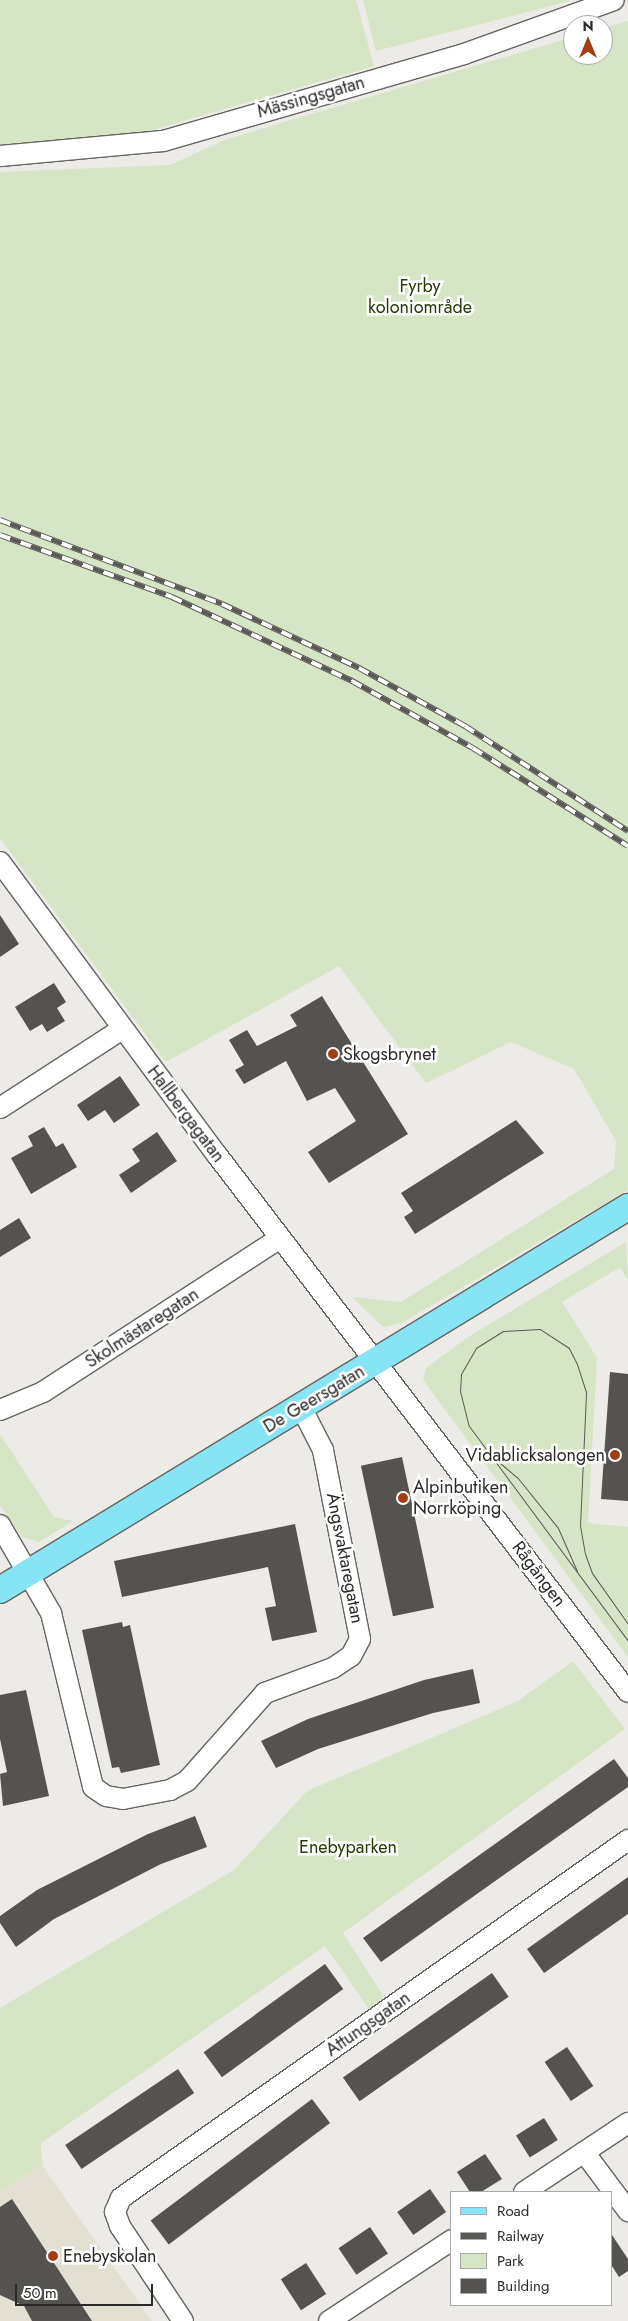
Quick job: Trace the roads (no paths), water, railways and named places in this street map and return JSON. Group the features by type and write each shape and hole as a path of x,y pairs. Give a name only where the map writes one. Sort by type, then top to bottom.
{"main road":[{"name":"De Geersgatan","path":"0,1590 628,1207"}],"street":[{"name":"Mässingsgatan","path":"0,156 163,141 464,54 614,0"},
{"name":"Hallbergagatan","path":"0,862 122,1029 280,1238 378,1361"},
{"path":"0,1108 122,1029"},
{"name":"Skolmästaregatan","path":"0,1410 43,1392 280,1238"},
{"name":"Rågången","path":"378,1361 628,1692"},
{"name":"Ängsvaktaregatan","path":"30,1572 51,1613 93,1787 106,1796 123,1799 170,1790 187,1781 266,1693 334,1668 351,1656 360,1639 323,1450 301,1407"},
{"path":"0,1525 30,1572"},
{"name":"Attungsgatan","path":"183,2321 120,2226 115,2212 128,2193 628,1840"},
{"path":"526,2191 628,2123"},
{"path":"584,2152 628,2211"},
{"path":"328,2321 450,2241"}],"tram line":[{"path":"628,1624 592,1573 585,1554 580,1526 586,1392 577,1364 569,1348 540,1329 503,1331 476,1348 461,1374 460,1391 469,1426 628,1641"},
{"path":"494,1458 517,1477 558,1528 577,1571"}],"railway":[{"path":"0,520 222,604 359,668 465,726 628,831"},
{"path":"0,535 172,597 352,681 473,748 628,846"}],"place":[{"name":"Skogsbrynet","path":"333,1054"},
{"name":"Vidablicksalongen","path":"615,1455"},
{"name":"Alpinbutiken Norrköping","path":"403,1498"},
{"name":"Enebyskolan","path":"53,2256"}],"park label":[{"name":"Fyrby koloniområde","path":"420,297"},
{"name":"Enebyparken","path":"348,1847"}]}
